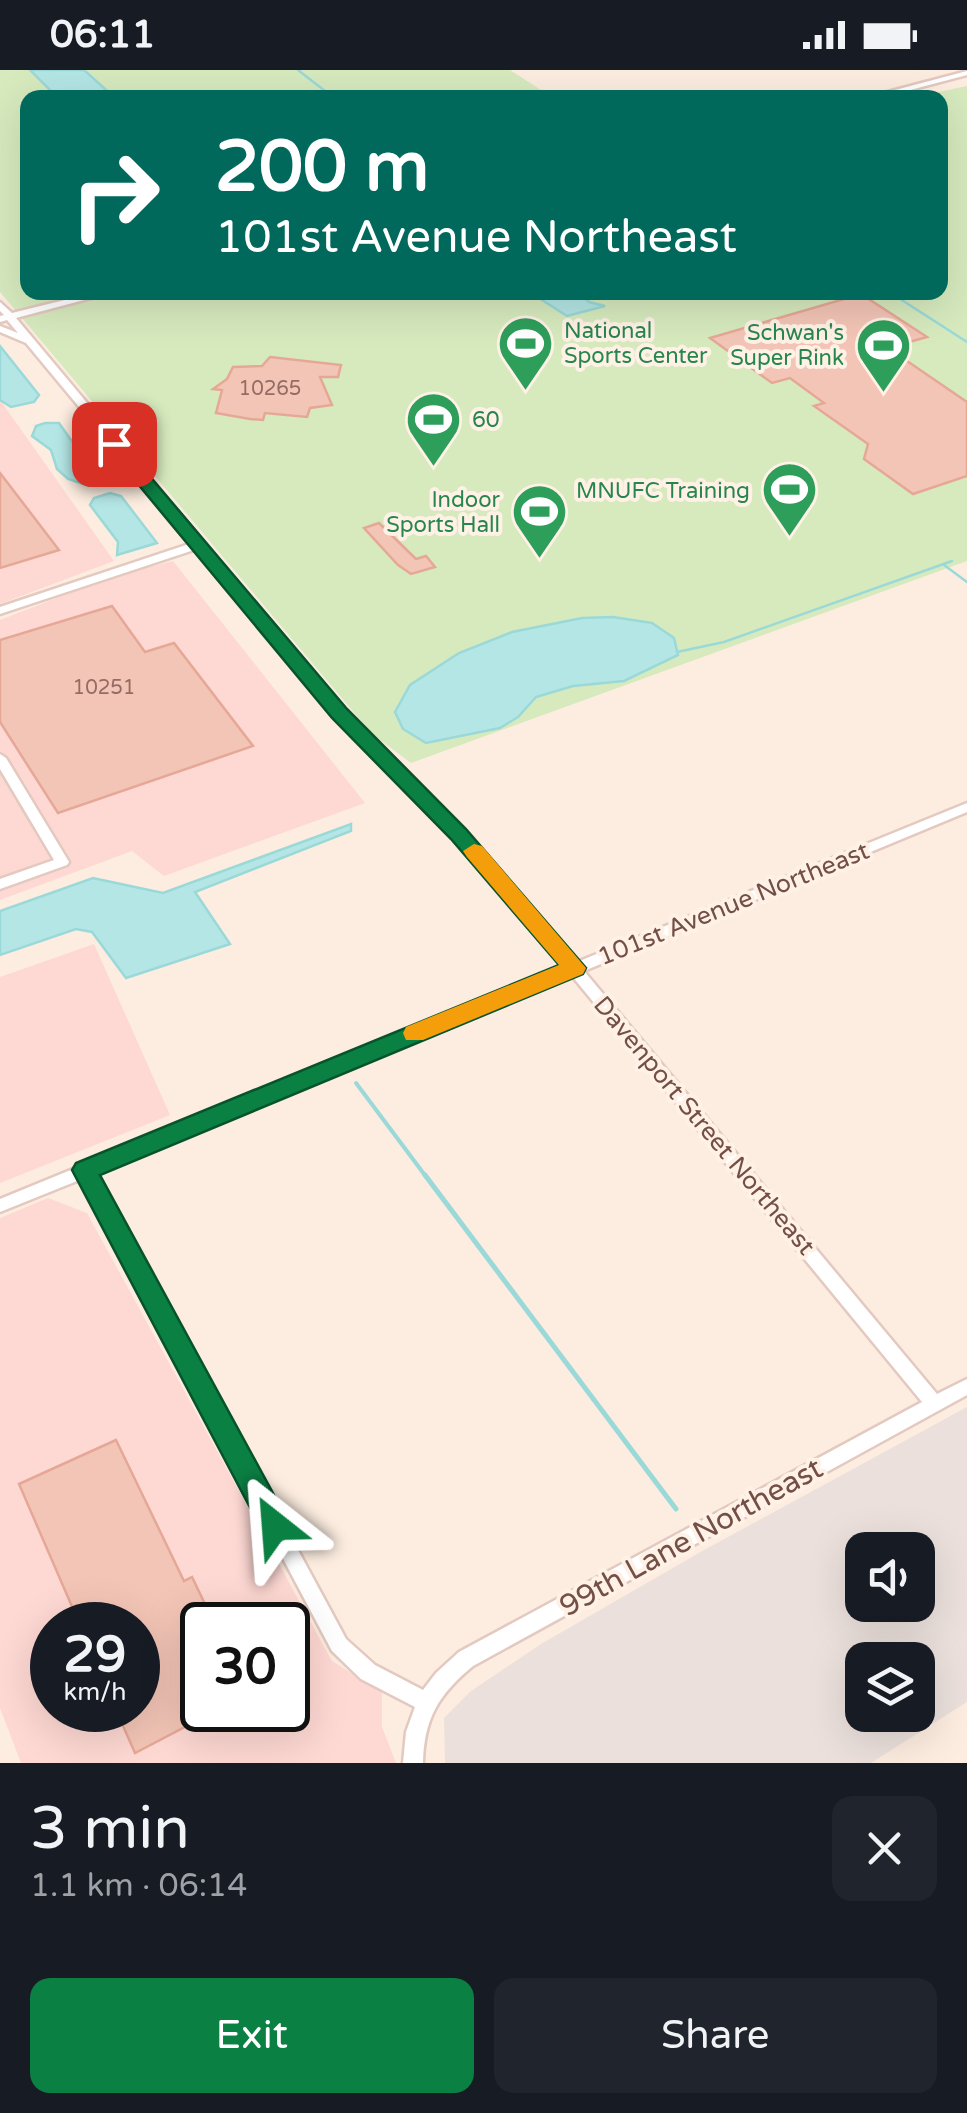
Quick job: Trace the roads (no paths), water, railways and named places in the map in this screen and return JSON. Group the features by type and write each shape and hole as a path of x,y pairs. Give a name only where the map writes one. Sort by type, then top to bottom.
{"street":[{"path":"905,90 967,76"},
{"path":"922,90 967,76"},
{"path":"3,312 46,300"},
{"path":"3,312 67,300"},
{"name":"Davenport Street Northeast","path":"3,312 340,714 441,814 574,968 935,1404"},
{"path":"0,329 34,345"},
{"path":"0,611 198,545"},
{"path":"0,758 62,862 0,884"},
{"name":"101st Avenue Northeast","path":"0,1206 967,807"},
{"path":"85,1170 339,1645 368,1672 426,1702 417,1722 413,1763"},
{"name":"99th Lane Northeast","path":"426,1702 449,1671 466,1659 967,1386"}],"water":[{"path":"30,70 84,70 106,90 50,90"},
{"path":"542,300 587,300 605,306 567,316"},
{"path":"0,346 39,395 34,402 11,407 0,400"},
{"path":"59,423 101,483 89,486 68,479 57,469 51,450 32,436 36,426"},
{"path":"110,493 121,496 157,543 117,555 118,542 90,505 94,498"},
{"path":"613,617 652,623 674,638 678,655 624,681 573,686 536,697 518,717 500,728 426,743 403,729 395,712 410,685 459,653 512,632 582,618"},
{"path":"351,824 351,831 195,892 230,944 126,978 92,932 76,929 0,955 0,911 93,878 163,893"}],"waterway":[{"path":"298,70 324,90"},
{"path":"902,300 967,342"},
{"path":"677,652 724,642 952,561"},
{"path":"944,565 967,582"},
{"path":"356,1083 427,1178"},
{"path":"425,1175 676,1509"}],"place":[{"name":"National Sports Center","path":"525,392"},
{"name":"Schwan's Super Rink","path":"883,394"},
{"name":"60","path":"433,468"},
{"name":"MNUFC Training","path":"789,539"},
{"name":"Indoor Sports Hall","path":"539,561"}]}
